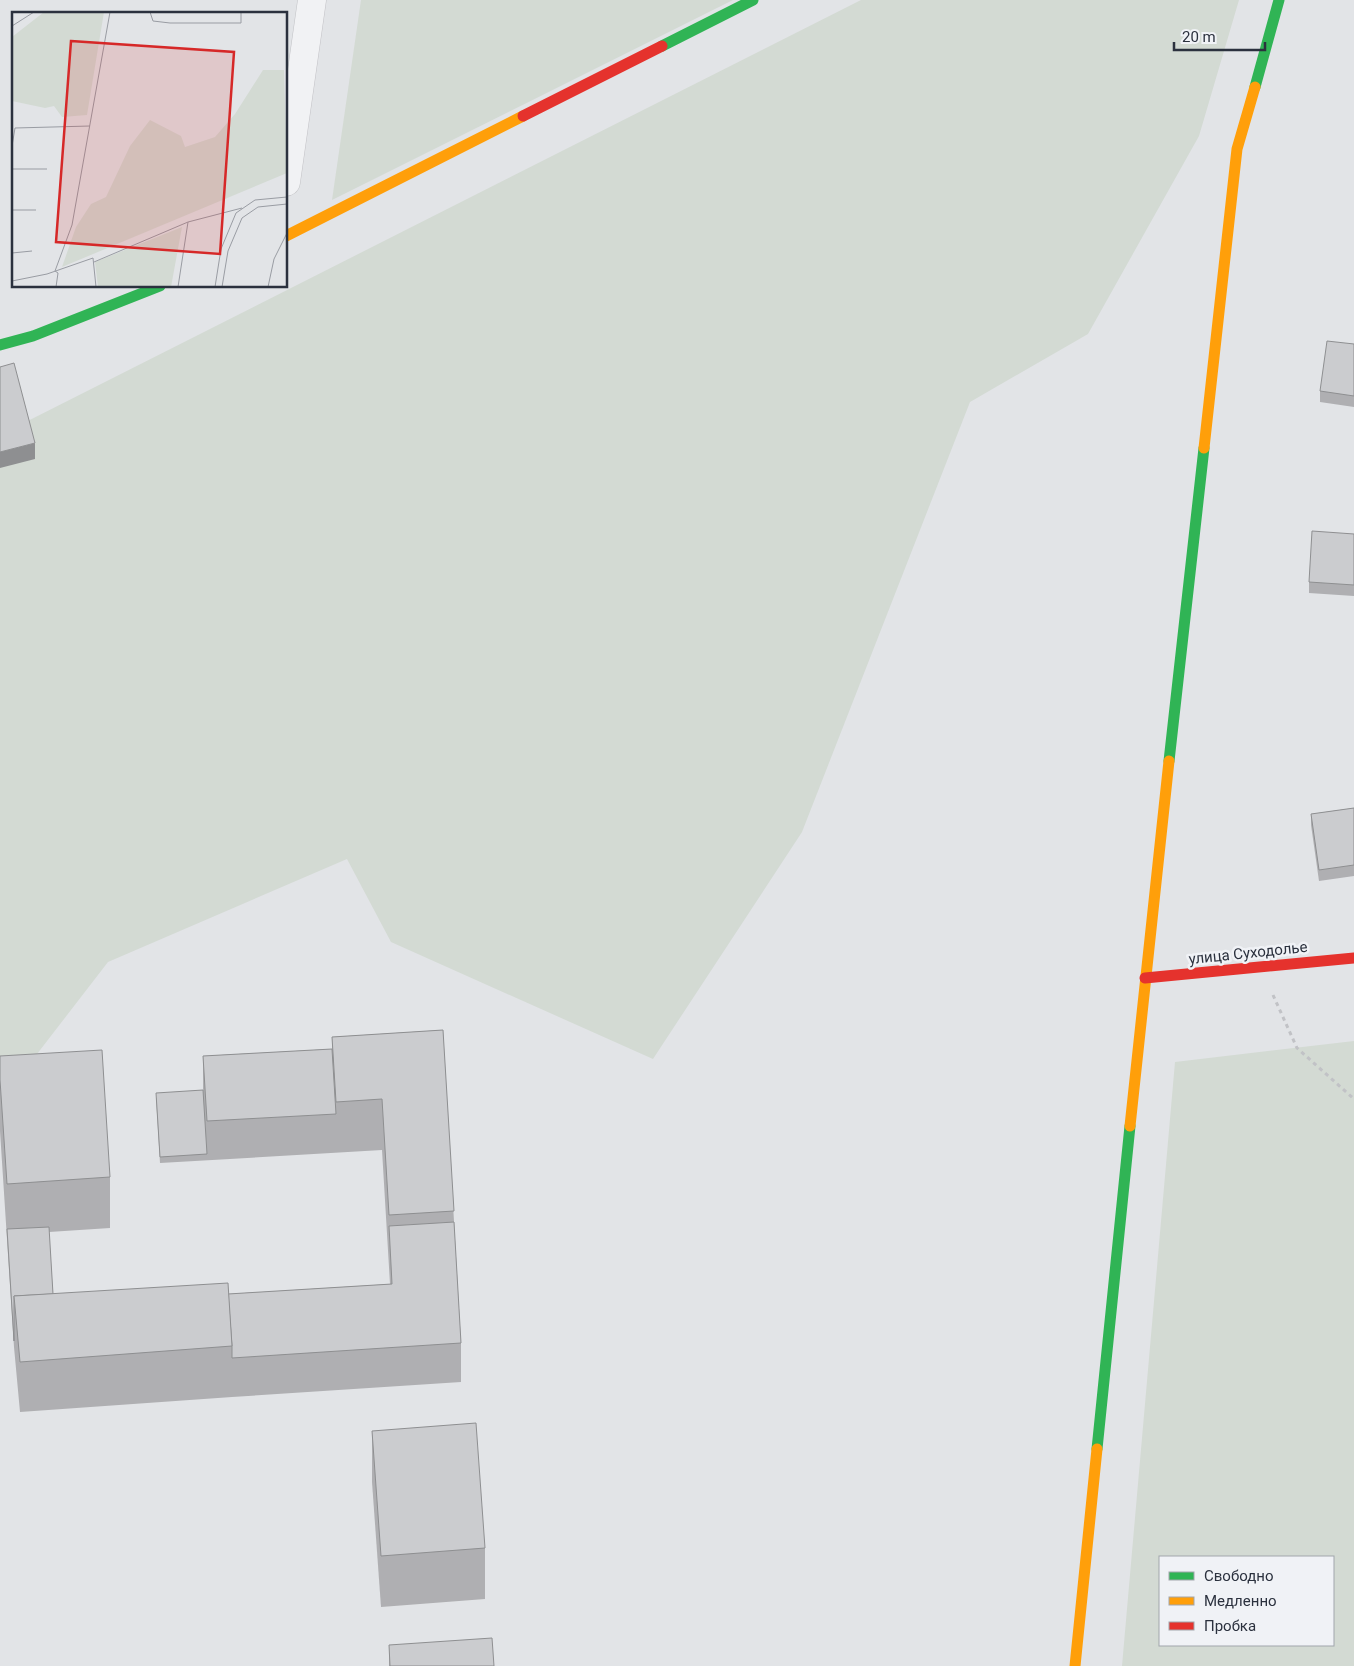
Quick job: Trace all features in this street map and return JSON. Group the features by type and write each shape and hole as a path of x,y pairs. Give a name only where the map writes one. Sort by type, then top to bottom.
{"street":[{"path":"288,168 312,0"},
{"path":"288,235 753,0"},
{"path":"1075,1666 1145,978 1237,149 1279,0"},
{"path":"0,345 33,336 155,288"},
{"name":"улица Суходолье","path":"1145,978 1354,958"}],"path":[{"path":"1260,967 1297,1048 1354,1099"}],"shaded area":[{"path":"361,0 733,0 332,200"},
{"path":"861,0 1239,0 1199,136 1088,334 970,402 802,832 653,1059 391,942 347,859 108,962 0,1102 0,435"},
{"path":"1354,1041 1354,1666 1122,1666 1175,1062"}],"building":[{"path":"1327,341 1354,344 1354,396 1320,391"},
{"path":"14,363 35,443 0,452 0,367"},
{"path":"1312,531 1354,534 1354,585 1309,582"},
{"path":"1354,808 1354,865 1319,870 1311,814"},
{"path":"443,1030 454,1211 389,1215 382,1099 336,1102 332,1037"},
{"path":"332,1049 336,1114 207,1121 203,1056"},
{"path":"102,1050 110,1177 7,1184 0,1056"},
{"path":"203,1090 207,1154 160,1157 156,1093"},
{"path":"454,1222 461,1343 232,1358 228,1294 392,1284 389,1226"},
{"path":"49,1227 53,1294 14,1296 14,1341 7,1229"},
{"path":"228,1283 232,1346 20,1362 14,1296"},
{"path":"476,1423 485,1548 381,1556 372,1431"},
{"path":"492,1638 494,1666 390,1666 389,1645"}],"traffic: fast":[{"path":"662,46 753,0"},
{"path":"1255,87 1279,0"},
{"path":"0,345 33,336 155,288"},
{"path":"1169,761 1204,448"},
{"path":"1097,1449 1130,1126"}],"traffic: slow":[{"path":"1204,448 1237,149 1255,87"},
{"path":"288,235 523,116"},
{"path":"1130,1126 1169,761"},
{"path":"1075,1666 1097,1449"}],"traffic: jam":[{"path":"523,116 662,46"},
{"path":"1145,978 1354,958"}]}
